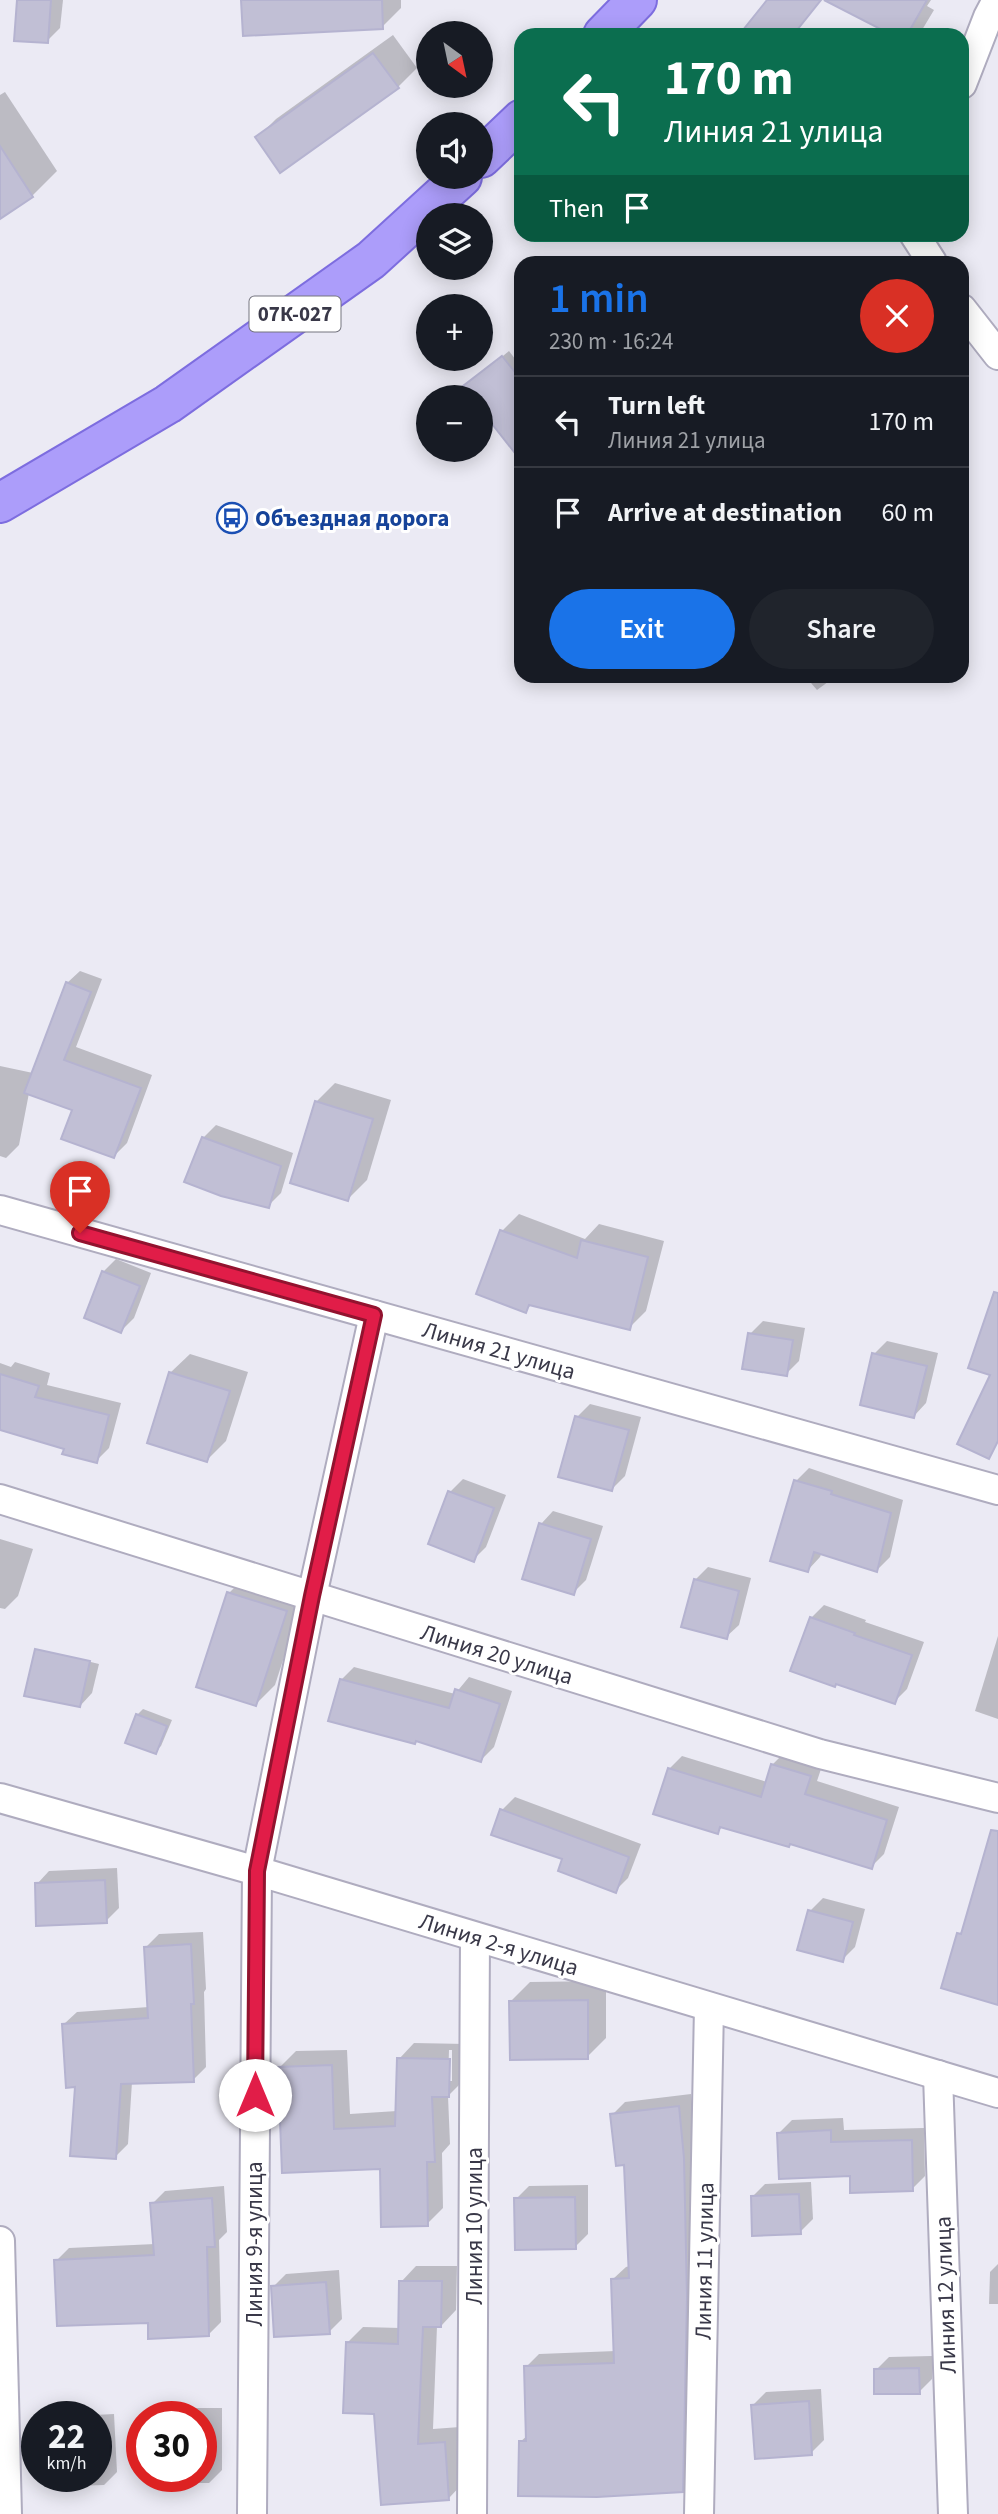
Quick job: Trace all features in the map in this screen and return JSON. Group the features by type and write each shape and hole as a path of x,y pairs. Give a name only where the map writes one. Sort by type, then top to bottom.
{"main road":[{"path":"610,28 637,0"},
{"path":"493,147 514,127"},
{"name":"07К-027","path":"0,503 168,404 371,260 448,189"}],"street":[{"path":"969,68 994,13"},
{"path":"969,318 998,355"},
{"name":"Линия 21 улица","path":"0,1210 998,1490"},
{"name":"Линия 9-я улица","path":"252,2514 257,1871 312,1596 374,1315"},
{"name":"Линия 20 улица","path":"0,1499 820,1754 998,1798"},
{"name":"Линия 2-я улица","path":"0,1798 257,1871 998,2093"},
{"name":"Линия 10 улица","path":"472,2514 475,1937"},
{"name":"Линия 11 улица","path":"699,2514 709,2007"},
{"name":"Линия 12 улица","path":"938,2075 953,2514"},
{"path":"0,2241 7,2514"}],"building":[{"path":"17,0 51,0 48,43 14,41"},
{"path":"241,0 382,0 383,29 243,36"},
{"path":"767,0 821,0 799,28 745,28"},
{"path":"824,0 927,0 911,28 878,28"},
{"path":"373,53 399,88 280,173 255,137"},
{"path":"0,146 33,197 0,219"},
{"path":"502,356 514,371 514,452 493,425 493,385 464,385 482,371 493,371 493,363"},
{"path":"66,982 91,992 64,1060 141,1088 114,1158 61,1139 72,1110 24,1093"},
{"path":"315,1101 373,1119 348,1201 290,1183"},
{"path":"202,1137 281,1166 269,1208 221,1196 184,1182"},
{"path":"500,1230 577,1258 581,1240 648,1257 630,1330 529,1305 526,1313 476,1294"},
{"path":"102,1271 140,1286 121,1333 84,1318"},
{"path":"994,1292 998,1293 998,1441 989,1459 957,1444 990,1375 968,1368"},
{"path":"748,1333 793,1340 787,1376 742,1369"},
{"path":"872,1353 927,1366 914,1418 860,1405"},
{"path":"169,1372 230,1391 207,1462 147,1443"},
{"path":"0,1374 39,1386 35,1397 109,1415 97,1463 62,1454 64,1449 0,1430"},
{"path":"575,1416 629,1430 612,1491 558,1477"},
{"path":"794,1480 891,1513 877,1572 814,1552 808,1572 770,1561"},
{"path":"448,1491 494,1508 474,1562 428,1544"},
{"path":"539,1523 591,1539 574,1595 522,1579"},
{"path":"694,1579 739,1591 727,1639 681,1627"},
{"path":"227,1592 287,1611 256,1706 196,1687"},
{"path":"810,1617 912,1655 895,1704 790,1671"},
{"path":"35,1649 90,1661 80,1707 24,1696"},
{"path":"340,1679 449,1708 455,1689 500,1704 481,1762 416,1741 415,1744 328,1721"},
{"path":"136,1714 167,1726 156,1754 125,1743"},
{"path":"771,1764 811,1776 805,1794 887,1820 872,1869 790,1844 789,1847 720,1827 718,1834 653,1814 668,1768 761,1797"},
{"path":"500,1809 629,1857 616,1893 558,1871 562,1859 491,1835"},
{"path":"991,1830 998,1831 998,2005 941,1988 957,1933 961,1934"},
{"path":"105,1880 107,1923 36,1926 35,1883"},
{"path":"808,1910 853,1922 843,1962 797,1950"},
{"path":"191,1944 194,2082 121,2084 116,2159 70,2156 75,2087 66,2088 62,2024 148,2018 144,1947"},
{"path":"588,2000 588,2059 510,2060 509,2001"},
{"path":"397,2058 450,2059 449,2097 432,2097 435,2162 427,2162 428,2226 381,2227 380,2169 282,2173 278,2067 332,2065 334,2129 395,2126"},
{"path":"679,2106 684,2158 687,2297 683,2492 597,2497 518,2496 519,2441 526,2441 524,2366 614,2363 611,2279 629,2278 624,2165 616,2166 610,2114"},
{"path":"831,2130 831,2142 912,2140 913,2191 850,2193 850,2176 779,2179 777,2133"},
{"path":"799,2194 801,2234 752,2236 751,2196"},
{"path":"575,2197 576,2249 515,2250 514,2198"},
{"path":"212,2198 215,2247 207,2247 209,2336 148,2339 148,2323 57,2326 54,2260 154,2255 150,2203"},
{"path":"399,2281 442,2281 441,2327 423,2327 418,2444 445,2442 449,2500 381,2505 374,2414 343,2413 346,2342 398,2344"},
{"path":"326,2282 330,2334 274,2337 271,2286"},
{"path":"919,2368 920,2394 874,2394 874,2369"},
{"path":"809,2401 812,2455 755,2459 751,2405"}],"place":[{"name":"Объездная дорога","path":"232,518"}],"route":[{"path":"80,1233 374,1315 312,1596 257,1871 255,2095"}]}
